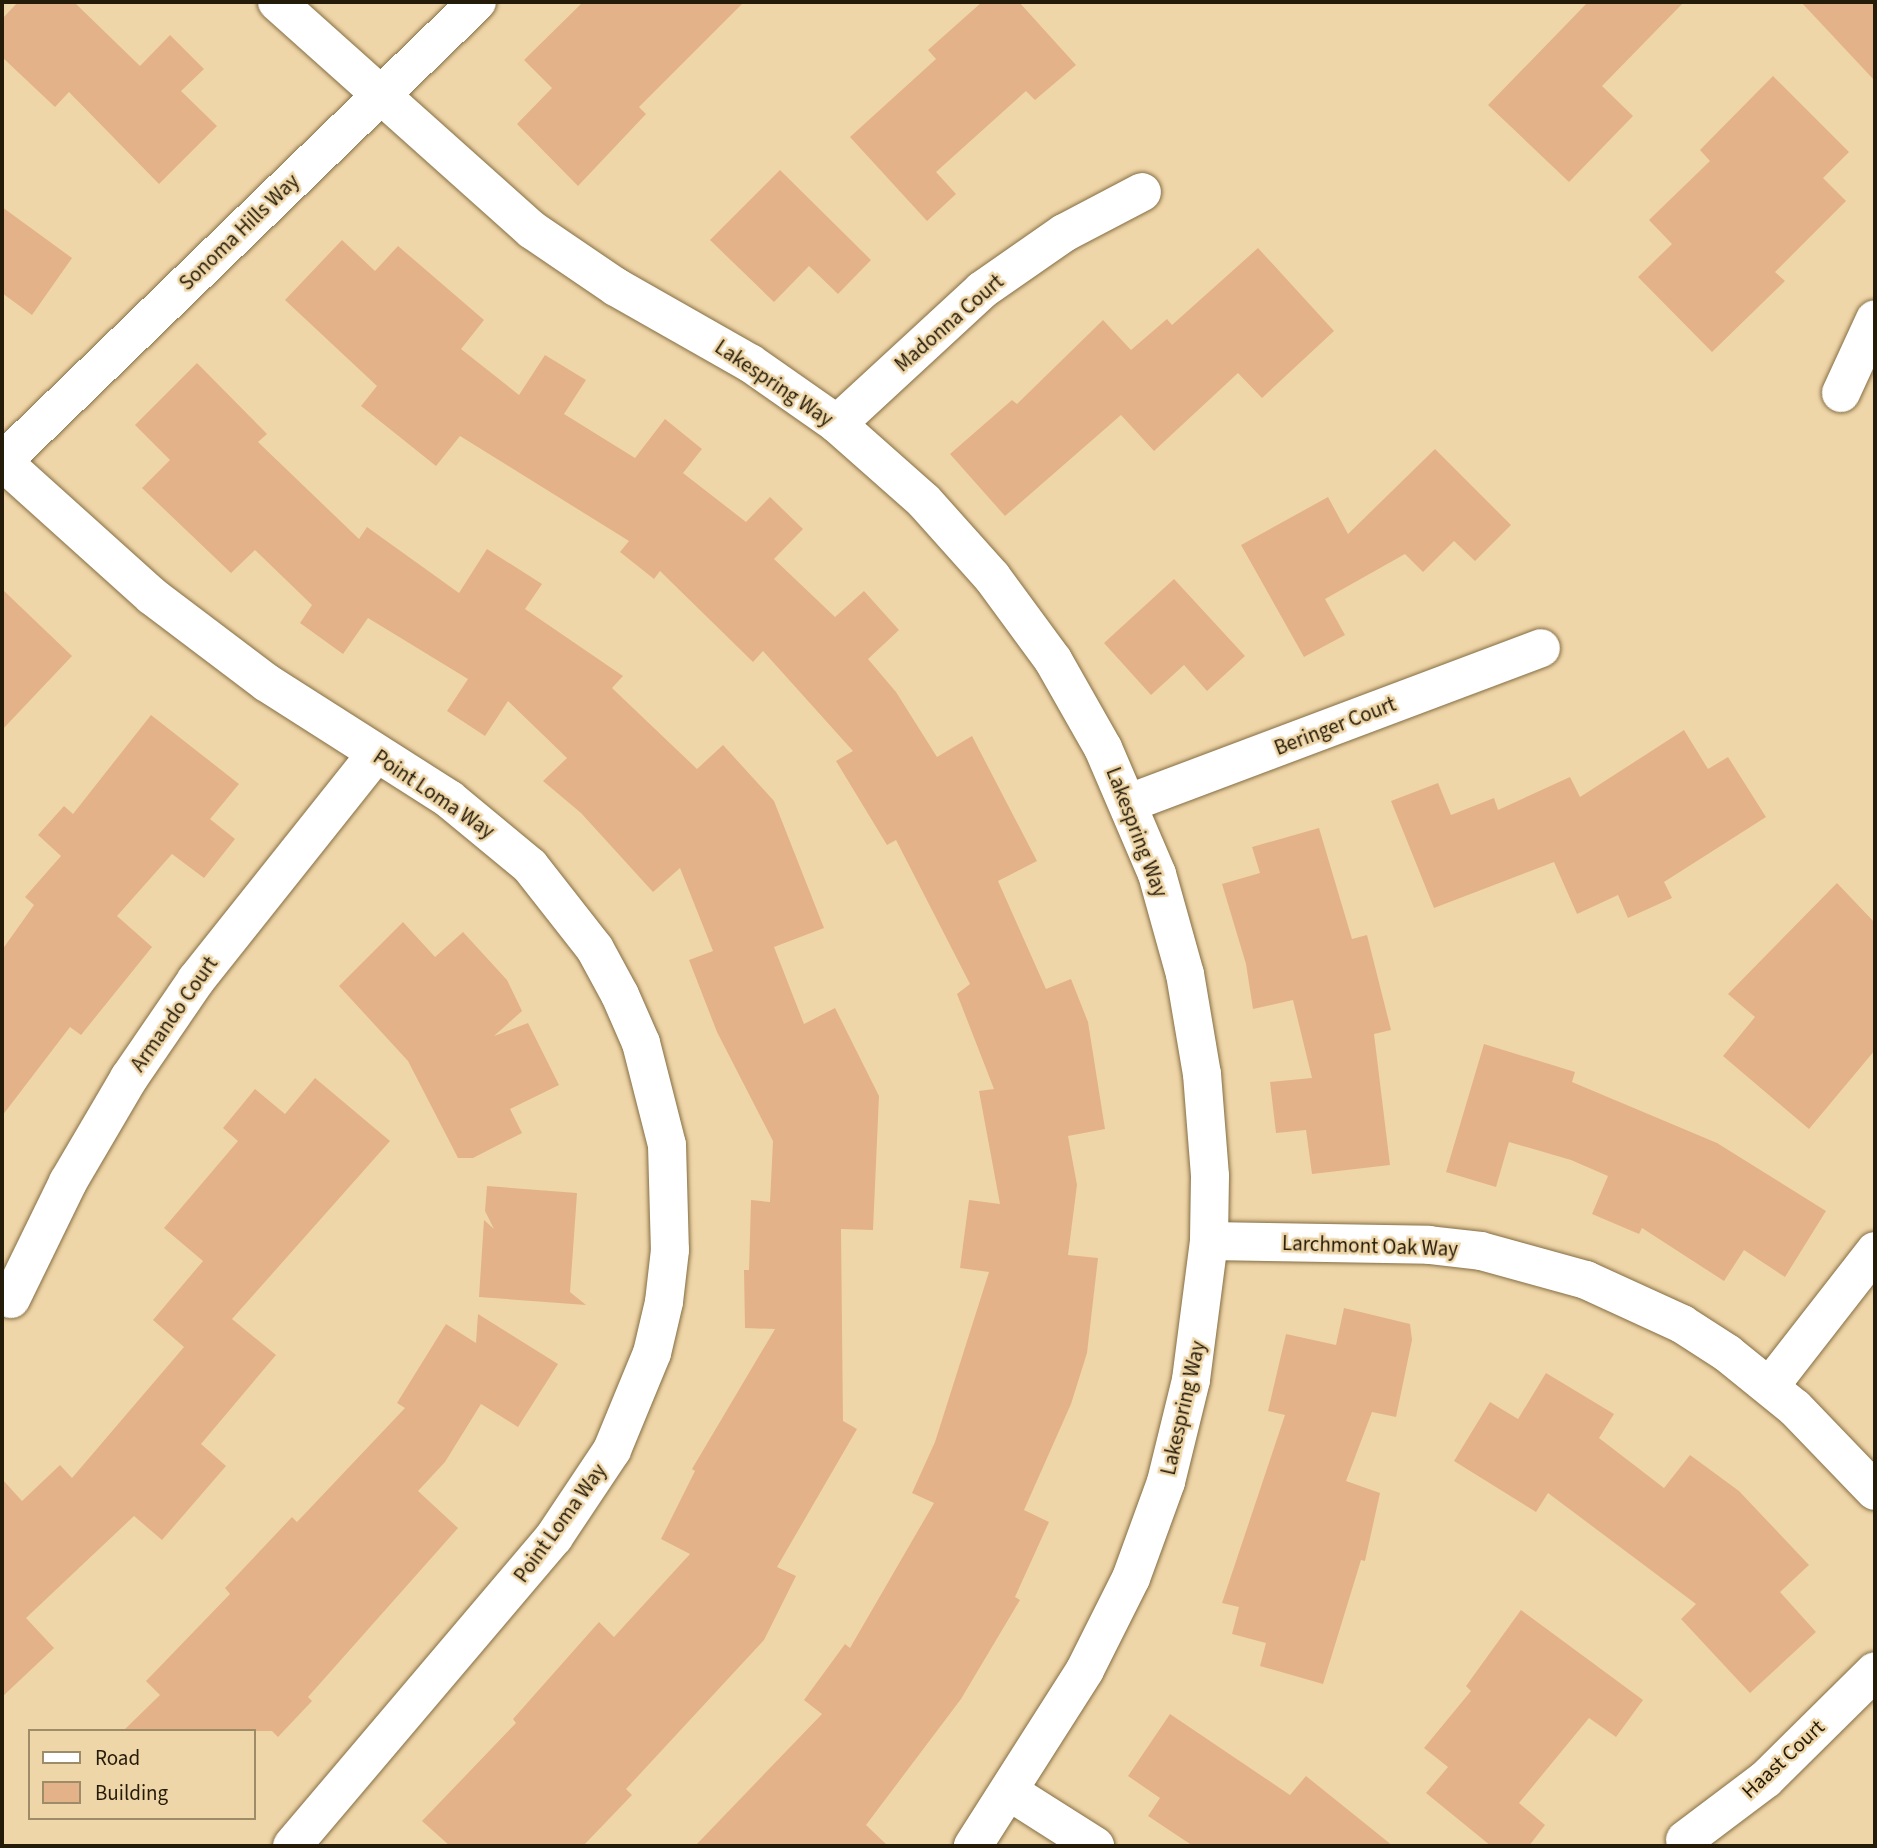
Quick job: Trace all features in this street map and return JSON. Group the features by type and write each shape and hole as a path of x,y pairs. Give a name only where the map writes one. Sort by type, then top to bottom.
{"street":[{"name":"Lakespring Way","path":"276,2 532,230 616,287 750,363 837,424 924,501 992,577 1053,660 1129,803 1157,874 1185,974 1202,1074 1210,1176 1209,1241 1200,1330 1166,1482 1130,1578 1085,1670 1010,1792 973,1846"},
{"name":"Sonoma Hills Way","path":"2,462 477,2"},
{"name":"Madonna Court","path":"837,424 982,290 1064,233 1142,192"},
{"path":"1841,393 1875,319"},
{"name":"Point Loma Way","path":"2,462 152,596 267,683 492,831 530,866 595,949 641,1043 656,1093 667,1145 670,1250 652,1353 612,1450 585,1495 306,1841"},
{"name":"Beringer Court","path":"1129,803 1541,648"},
{"name":"Armando Court","path":"11,1299 68,1182 129,1078 196,980 376,754"},
{"name":"Larchmont Oak Way","path":"1209,1241 1429,1245 1534,1264 1586,1280 1658,1312 1727,1353 1770,1386 1875,1491"},
{"path":"1770,1386 1875,1251"},
{"name":"Haast Court","path":"1685,1840 1766,1779 1875,1671"},
{"path":"1010,1792 1095,1846"}],"building":[{"path":"18,2 74,2 140,66 170,35 204,69 181,91 217,126 159,184 69,92 55,107 2,57 2,19"},
{"path":"583,2 744,2 639,107 646,114 578,186 517,124 552,88 524,60"},
{"path":"982,2 1019,2 1076,65 1035,100 1026,91 936,172 956,194 927,221 850,137 936,59 928,50"},
{"path":"1588,2 1684,2 1602,86 1633,116 1569,182 1488,105"},
{"path":"1801,2 1875,2 1875,81"},
{"path":"1773,76 1849,152 1823,178 1846,201 1775,272 1785,281 1712,352 1638,277 1672,244 1649,220 1710,161 1700,150"},
{"path":"780,170 871,260 838,294 809,266 774,302 710,240"},
{"path":"2,207 72,258 32,315 2,293"},
{"path":"342,240 375,271 398,246 484,320 461,349 519,395 545,355 586,380 564,414 635,458 665,419 702,449 683,473 746,522 770,497 803,529 774,559 835,617 864,591 899,630 868,659 896,692 937,757 972,736 1037,861 998,881 1046,989 1071,979 1088,1022 1105,1129 1068,1136 1077,1185 1068,1255 1098,1258 1087,1353 1071,1404 1024,1510 1049,1522 1015,1597 1020,1600 961,1699 866,1825 888,1846 695,1846 822,1714 804,1700 845,1644 850,1648 934,1503 912,1493 935,1442 989,1272 960,1268 969,1200 1000,1204 979,1091 994,1089 957,994 970,984 896,840 887,845 836,761 853,751 763,651 753,662 660,571 654,579 620,552 629,541 460,436 436,466 361,406 377,386 285,300"},
{"path":"1258,248 1334,331 1262,398 1238,373 1154,451 1121,415 1005,516 950,454 1012,400 1017,404 1103,320 1131,350 1167,319 1172,325"},
{"path":"197,363 267,434 258,442 359,539 367,527 459,593 487,549 542,584 525,609 623,676 612,688 697,769 723,745 774,801 824,928 774,947 804,1024 835,1008 879,1096 873,1230 841,1229 843,1421 857,1429 777,1567 796,1576 764,1640 626,1789 632,1795 583,1846 450,1846 422,1821 516,1723 513,1719 599,1622 614,1637 690,1554 661,1539 695,1471 692,1469 775,1329 745,1328 744,1270 749,1270 751,1200 770,1202 773,1141 717,1032 689,960 713,951 680,868 653,892 581,813 543,781 567,758 508,701 485,736 447,711 468,679 368,618 343,654 300,623 312,605 255,550 231,573 142,488 170,460 135,425"},
{"path":"1435,449 1511,525 1475,561 1454,541 1423,572 1405,554 1325,599 1345,635 1304,657 1241,545 1328,497 1348,534"},
{"path":"1174,579 1245,656 1207,691 1184,665 1151,695 1104,643"},
{"path":"2,589 72,656 2,730"},
{"path":"151,715 239,784 210,819 235,839 204,878 172,854 117,916 152,947 81,1035 70,1027 2,1116 2,950 34,905 25,897 61,856 38,835 64,806 73,814"},
{"path":"1684,730 1708,769 1728,757 1766,817 1664,882 1672,898 1628,918 1618,895 1577,914 1554,862 1434,908 1391,801 1438,783 1451,815 1494,798 1498,810 1570,777 1580,797"},
{"path":"1319,828 1352,939 1367,935 1391,1030 1374,1034 1390,1165 1312,1174 1306,1130 1276,1133 1270,1082 1312,1078 1293,1000 1253,1009 1246,964 1222,884 1260,873 1252,847"},
{"path":"1837,883 1875,923 1875,1050 1809,1129 1723,1056 1755,1017 1728,994"},
{"path":"403,922 435,957 463,932 507,980 522,1011 494,1036 528,1023 559,1085 510,1109 522,1133 473,1158 458,1158 408,1061 339,986"},
{"path":"1484,1044 1575,1072 1572,1082 1717,1143 1826,1211 1785,1277 1744,1250 1724,1281 1642,1228 1639,1234 1592,1214 1608,1176 1571,1160 1509,1142 1496,1187 1446,1172"},
{"path":"315,1078 390,1141 232,1319 276,1355 201,1444 226,1466 162,1540 134,1516 26,1618 54,1648 2,1697 2,1479 22,1501 60,1465 72,1478 184,1347 153,1320 203,1261 164,1228 238,1141 223,1128 255,1089 285,1114"},
{"path":"487,1186 577,1193 570,1292 586,1305 479,1297 484,1220 494,1229 485,1211"},
{"path":"1344,1308 1410,1324 1412,1340 1396,1417 1372,1412 1346,1481 1380,1493 1365,1561 1361,1560 1323,1684 1260,1666 1266,1643 1232,1634 1239,1607 1222,1603 1285,1415 1268,1411 1286,1334 1336,1345"},
{"path":"478,1314 558,1364 518,1427 481,1404 445,1462 418,1491 458,1528 308,1697 312,1701 278,1737 272,1731 256,1729 125,1729 160,1695 146,1681 230,1594 225,1588 292,1517 297,1522 405,1408 397,1403 446,1324 476,1343"},
{"path":"1546,1373 1614,1414 1599,1438 1664,1488 1690,1455 1739,1491 1809,1565 1780,1592 1816,1632 1750,1693 1681,1619 1696,1604 1548,1493 1536,1512 1454,1461 1490,1402 1518,1419"},
{"path":"1521,1610 1643,1700 1616,1737 1589,1718 1519,1803 1545,1825 1529,1846 1491,1846 1426,1793 1448,1767 1424,1748 1471,1691 1466,1686"},
{"path":"1170,1714 1290,1795 1306,1776 1393,1846 1193,1846 1148,1816 1160,1798 1128,1776"}]}
